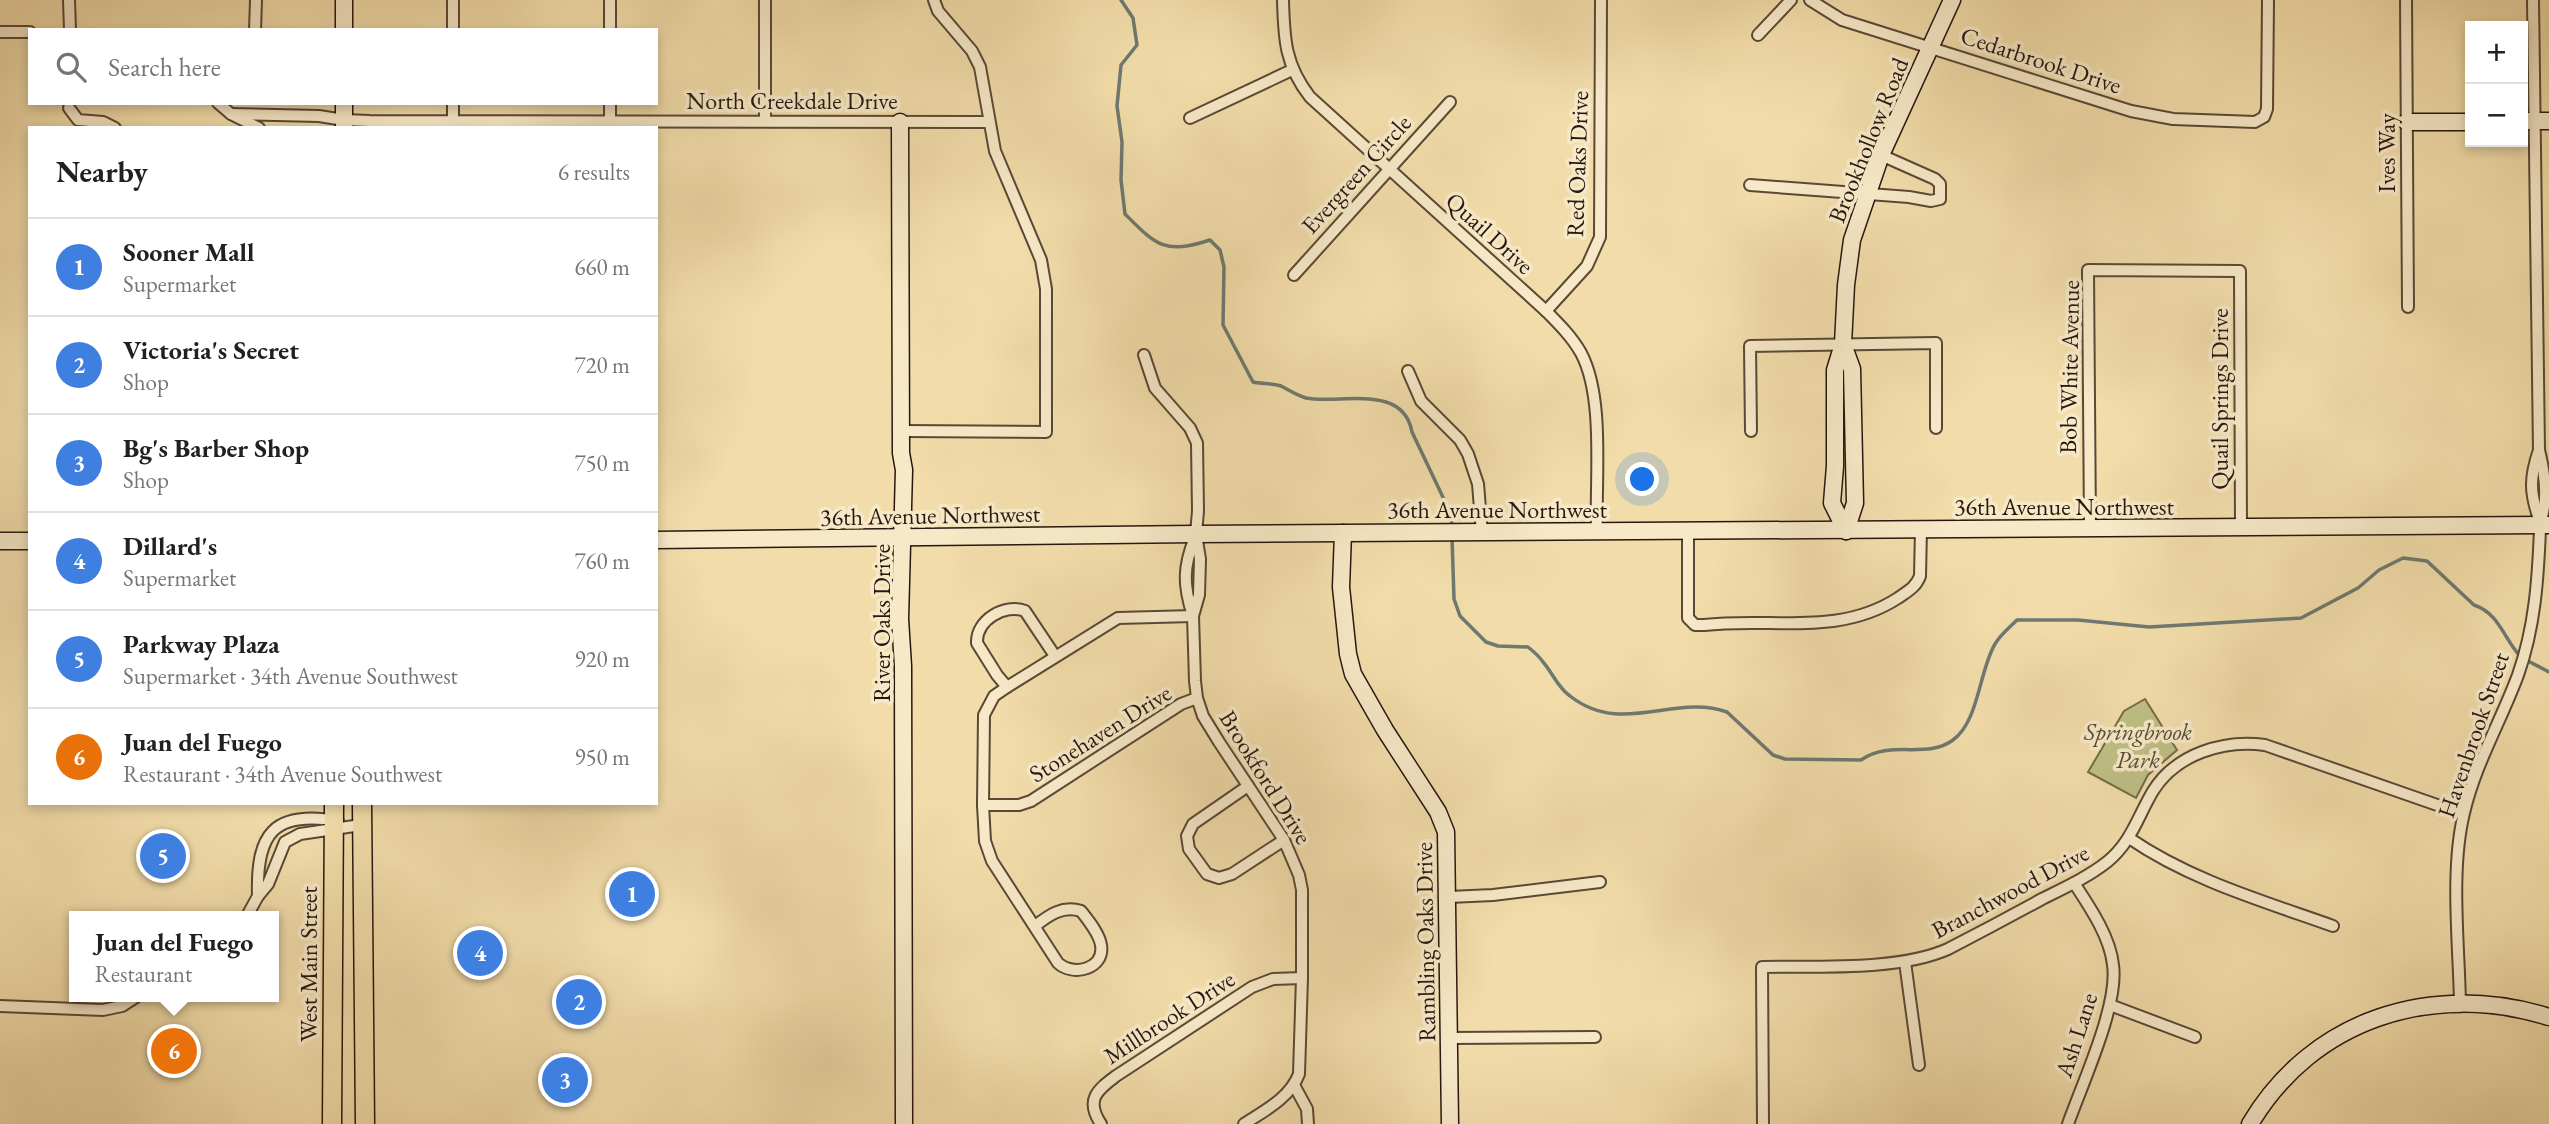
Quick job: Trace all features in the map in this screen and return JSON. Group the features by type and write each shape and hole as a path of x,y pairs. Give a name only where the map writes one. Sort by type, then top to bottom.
{"main road":[{"path":"362,805 365,1124"},
{"name":"West Main Street","path":"332,1124 334,818"}],"street":[{"path":"69,0 70,28"},
{"path":"256,0 256,28"},
{"path":"344,0 344,28"},
{"path":"453,0 453,28"},
{"path":"610,0 610,28"},
{"path":"765,0 765,120"},
{"path":"901,431 1046,432 1044,273 1035,242 995,151 977,59 938,11 934,0"},
{"name":"Quail Drive","path":"1283,0 1286,46 1292,70 1299,83 1323,111 1546,312 1572,339 1580,352 1590,375 1596,452 1597,531"},
{"name":"Red Oaks Drive","path":"1546,312 1587,266 1600,237 1601,0"},
{"path":"1758,35 1791,0"},
{"name":"Cedarbrook Drive","path":"1810,0 1842,20 2154,117 2255,121 2266,114 2268,0"},
{"name":"Brookhollow Road","path":"1846,531 1855,503 1852,369 1843,344 1852,240 1881,155 1952,0"},
{"name":"Ives Way","path":"2406,0 2408,307"},
{"name":"Havenbrook Street","path":"2460,1003 2458,856 2463,814 2518,674 2533,620 2545,525 2532,499 2531,484 2531,473 2539,450 2533,0"},
{"path":"0,33 28,32"},
{"path":"1190,118 1292,70"},
{"name":"Evergreen Circle","path":"1294,275 1450,102"},
{"path":"220,105 231,114 255,126"},
{"path":"231,114 319,116 344,124 344,105"},
{"path":"453,105 453,120"},
{"path":"610,105 610,120"},
{"path":"67,126 69,106"},
{"path":"69,106 78,120 103,122 111,126"},
{"path":"230,126 231,114"},
{"name":"North Creekdale Drive","path":"344,124 453,120 989,122"},
{"name":"River Oaks Drive","path":"900,121 901,431 904,470 900,619 903,678 904,1124"},
{"path":"2407,122 2465,122"},
{"path":"1750,185 1866,193 1931,201 1940,199 1940,184 1935,179 1881,155"},
{"name":"Bob White Avenue","path":"2090,528 2088,270 2240,271"},
{"name":"Quail Springs Drive","path":"2240,271 2242,527"},
{"path":"1751,431 1750,346 1843,344 1936,343 1936,428"},
{"name":"Brookford Drive","path":"1144,355 1155,388 1190,428 1197,443 1196,534 1185,561 1186,593 1193,616 1197,698 1203,716 1284,840 1302,890 1300,1063 1298,1078 1293,1085"},
{"path":"1408,371 1420,401 1465,446 1478,484 1482,533"},
{"name":"36th Avenue Northwest","path":"658,540 2545,525"},
{"path":"1688,531 1687,612 1690,622 1704,625 1837,622 1869,613 1892,601 1918,582 1921,529"},
{"name":"Rambling Oaks Drive","path":"1343,533 1342,596 1348,654 1353,674 1443,823 1448,844 1450,1124"},
{"path":"0,541 28,541"},
{"path":"1007,687 977,643 981,626 998,613 1006,608 1025,611 1055,656"},
{"path":"1035,926 1062,910 1070,908 1081,911 1100,940 1101,951 1098,959 1084,970 1077,972 1065,969 1035,926 986,849 983,804 984,715 994,696 1118,618 1193,616"},
{"name":"Stonehaven Drive","path":"983,804 1018,804 1031,801 1181,704 1197,698"},
{"name":"Branchwood Drive","path":"1763,1124 1762,967 1905,962 1948,949 2074,883 2106,863 2129,838 2154,789 2184,762 2213,748 2248,743 2280,749 2463,814"},
{"path":"1248,786 1193,824 1187,836 1189,849 1207,874 1219,878 1232,874 1284,840"},
{"path":"258,896 257,870 270,831 282,823 312,817 334,818 362,825"},
{"path":"250,911 268,884 285,842 334,818"},
{"path":"2129,838 2190,873 2333,926"},
{"path":"1449,897 1493,895 1600,882"},
{"name":"Ash Lane","path":"2068,1124 2110,1005 2114,979 2111,955 2100,928 2074,883"},
{"path":"1905,962 1919,1065"},
{"name":"Millbrook Drive","path":"1101,1124 1094,1112 1095,1095 1097,1090 1116,1076 1252,987 1273,979 1302,978"},
{"path":"0,1006 103,1010 128,1002"},
{"path":"2250,1124 2276,1087 2321,1045 2360,1024 2382,1016 2430,1005 2460,1003 2499,1004 2549,1017"},
{"path":"2110,1005 2195,1037"},
{"path":"1450,1038 1595,1037"},
{"path":"1244,1124 1281,1099 1293,1085 1307,1108 1308,1124"}],"green space":[{"name":"Springbrook Park","path":"2145,699 2177,750 2148,775 2136,798 2088,772 2124,711"}],"waterway":[{"path":"1121,0 1133,18 1137,45 1121,65 1117,106 1122,142 1121,180 1125,214 1153,240 1162,244 1182,247 1210,240 1220,250 1224,267 1223,325 1253,382 1281,386 1306,398 1383,401 1406,416 1450,512 1452,526"},
{"path":"1452,537 1454,599 1460,616 1486,642 1498,646 1528,647 1540,658 1566,693 1590,708 1629,714 1688,707 1727,712 1773,755 1785,759 1861,760 1884,751 1943,746 1962,732 1995,644 2017,620 2078,620 2149,627 2301,618 2358,588 2379,570 2403,558 2427,561 2474,605 2495,620 2520,656"},
{"path":"2526,660 2549,672"}],"place":[{"name":"Parkway Plaza","path":"163,856"},
{"name":"Sooner Mall","path":"632,894"},
{"name":"Dillard's","path":"480,953"},
{"name":"Victoria's Secret","path":"579,1002"},
{"name":"Juan del Fuego","path":"174,1051"},
{"name":"Bg's Barber Shop","path":"565,1080"}]}
